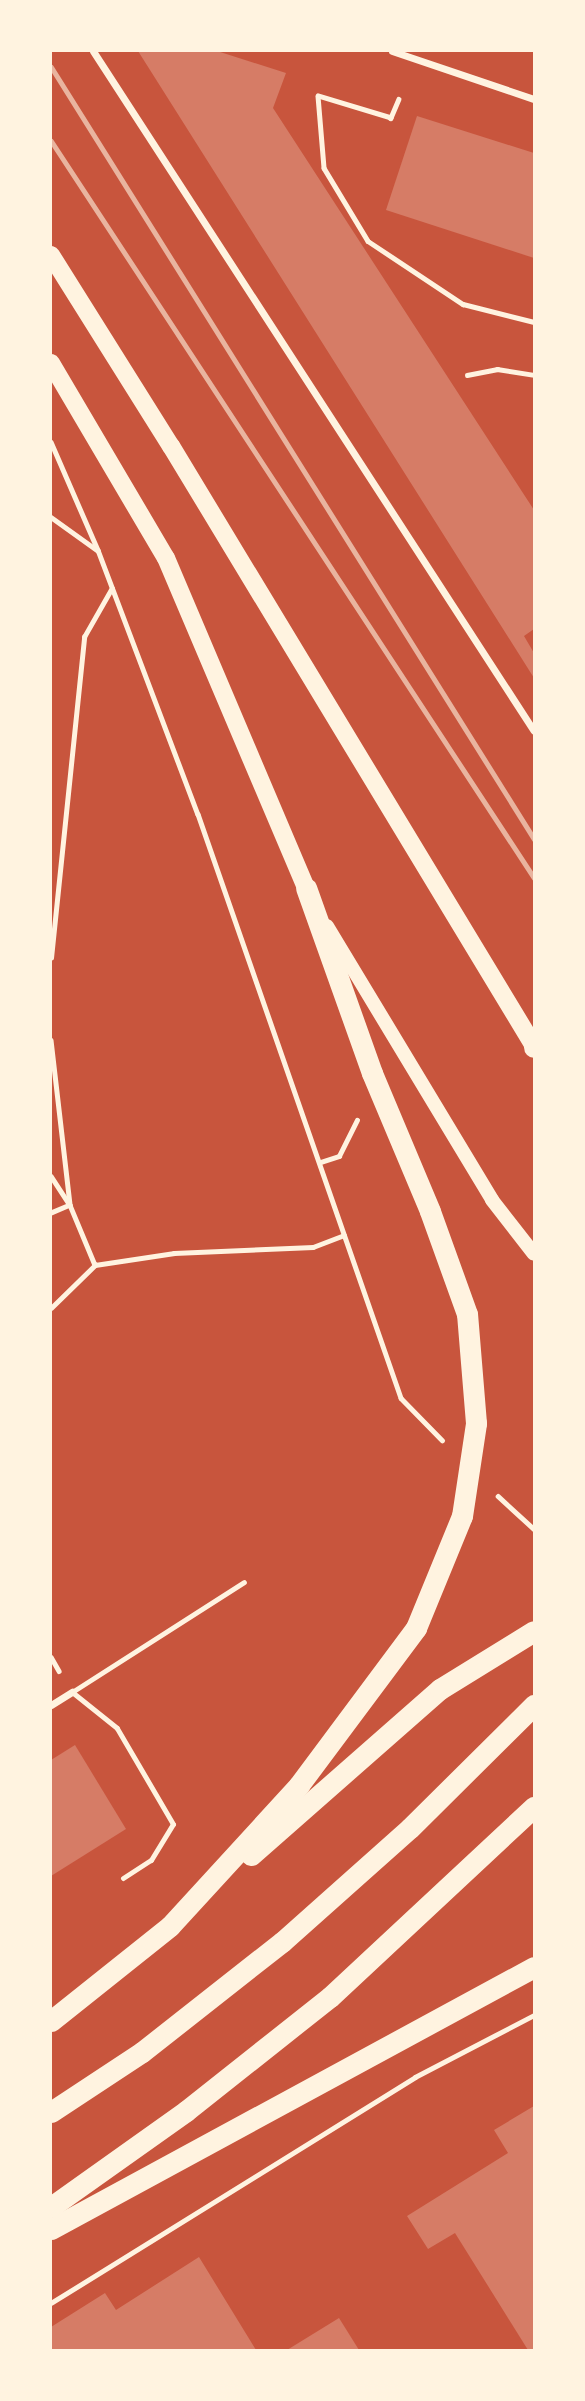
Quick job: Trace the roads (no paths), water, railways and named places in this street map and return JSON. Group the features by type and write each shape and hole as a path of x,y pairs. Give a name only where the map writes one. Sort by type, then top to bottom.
{"highway":[{"path":"170,1926 299,1785 395,1661 422,1617 462,1516 476,1423 472,1352 454,1272 372,1073 306,888"},
{"path":"51,2021 170,1926 440,1689 534,1631"},
{"path":"51,2112 142,2052 282,1942 410,1828 534,1705"},
{"path":"51,2207 186,2111 330,1997 534,1807"},
{"path":"51,2229 534,1967"}],"main road":[{"path":"51,255 172,446 534,1047"},
{"path":"51,363 166,558 306,888 492,1200 534,1254"}],"street":[{"path":"93,51 534,731"},
{"path":"392,51 534,99"},
{"path":"51,1705 72,1692"}],"lane":[{"path":"123,1878 151,1860 173,1824 117,1728 72,1692 244,1582"}],"railway":[{"path":"51,67 534,839"},
{"path":"51,141 534,878"}]}
